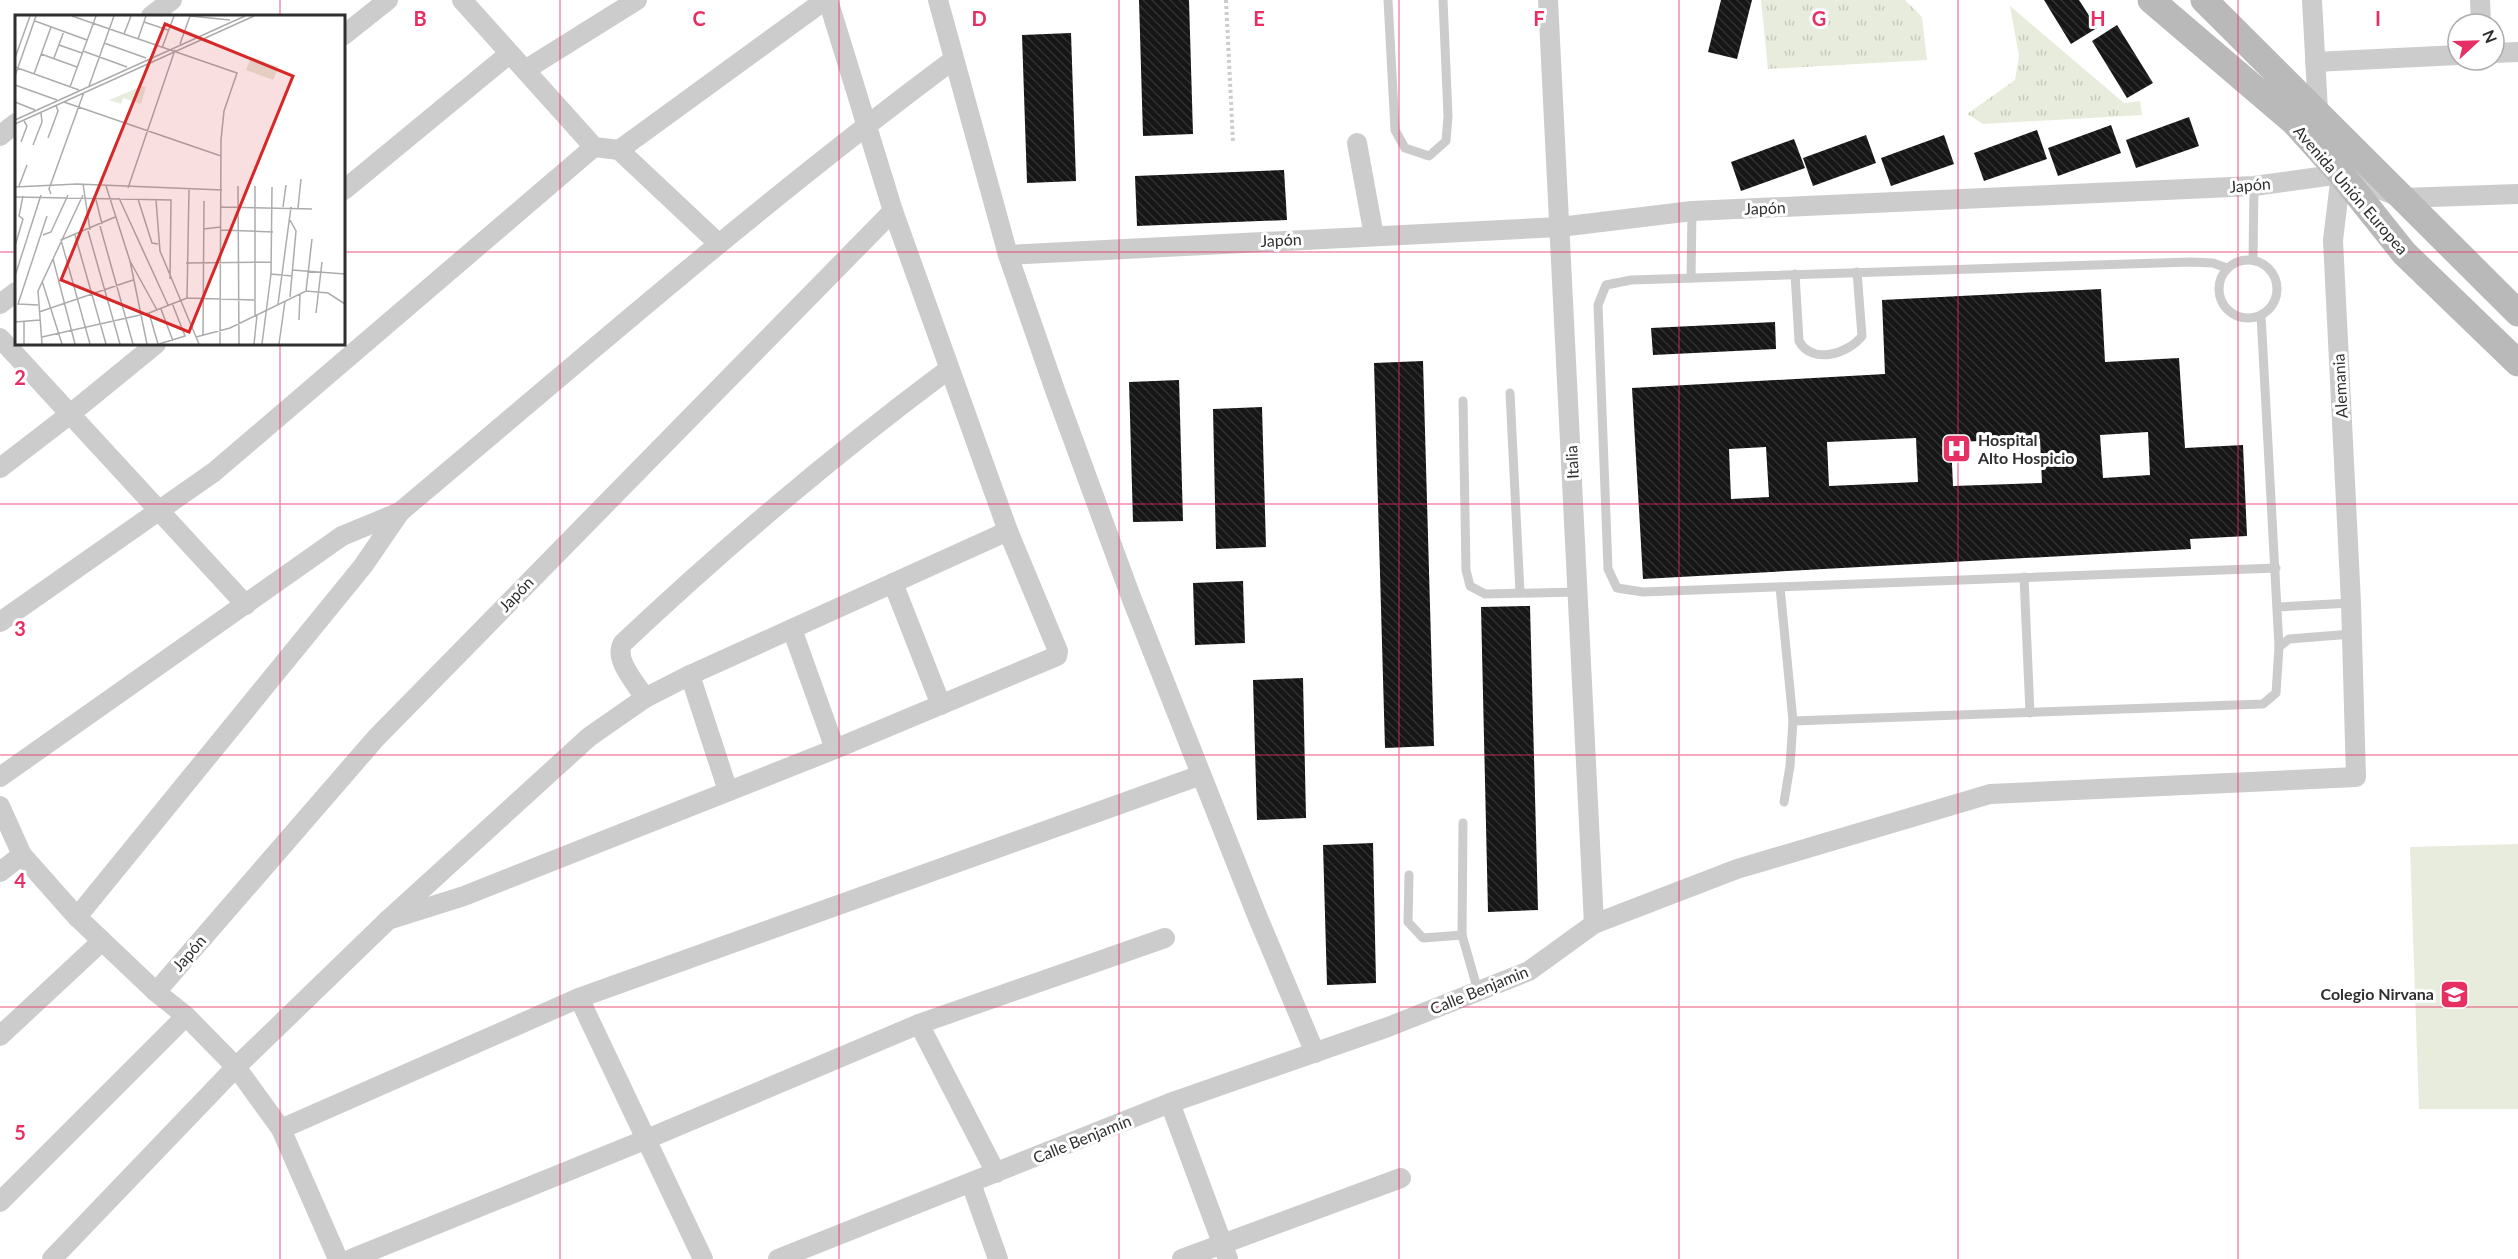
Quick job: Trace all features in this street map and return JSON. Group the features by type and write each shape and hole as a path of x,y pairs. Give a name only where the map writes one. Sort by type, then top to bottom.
{"street":[{"path":"152,15 172,0"},
{"path":"345,34 388,0"},
{"path":"462,0 594,147 619,150 719,244"},
{"path":"525,70 638,0"},
{"path":"388,920 464,897 728,792 1057,656 1058,651 1008,531 893,211 827,0 619,150"},
{"path":"938,0 1008,255 1131,597 1256,914 1315,1053"},
{"name":"Italia","path":"1548,0 1594,924"},
{"name":"Avenida Unión Europea","path":"2151,0 2294,122 2341,174 2404,253 2518,363"},
{"name":"Avenida Unión Europea","path":"2204,0 2318,111 2518,313"},
{"name":"Alemania","path":"2312,0 2318,111 2341,174 2333,240 2351,603 2356,777"},
{"path":"345,189 509,54"},
{"path":"2315,62 2446,56"},
{"path":"77,917 363,566 400,512 719,244 866,125 953,60"},
{"path":"0,136 15,124"},
{"path":"1357,144 1374,236"},
{"path":"0,622 224,465 594,147"},
{"name":"Japón","path":"1008,255 1560,227 1692,211 2254,186 2341,174 2402,198 2518,194"},
{"name":"Japón","path":"156,992 376,738 893,211"},
{"path":"0,304 15,293"},
{"path":"0,338 246,605"},
{"path":"0,468 155,345"},
{"path":"645,698 621,658 620,650 623,643 760,519 862,434 949,369"},
{"path":"0,777 342,536 400,512"},
{"path":"52,1259 237,1067 388,920 589,737 645,698 690,675 1008,531"},
{"path":"893,583 941,705"},
{"path":"792,629 835,748"},
{"path":"690,675 728,792"},
{"path":"281,1129 579,998 1201,774"},
{"name":"Calle Benjamin","path":"1388,1027 1529,971 1594,924 1737,869 1990,794 2356,777"},
{"path":"0,806 22,855 77,917 156,992 186,1016 237,1067 281,1129 338,1259"},
{"path":"0,872 22,855"},
{"path":"351,1259 647,1139 919,1024 1165,938"},
{"path":"0,1036 102,941"},
{"path":"579,998 703,1259"},
{"path":"0,1202 186,1016"},
{"path":"919,1024 996,1173"},
{"name":"Calle Benjamín","path":"778,1259 1170,1103 1388,1027"},
{"path":"1170,1103 1224,1251"},
{"path":"1182,1259 1224,1251 1401,1178"},
{"path":"971,1183 999,1259"}],"lane":[{"path":"1388,0 1395,130 1405,148 1429,156 1446,141 1448,116 1443,0"},
{"path":"2253,260 2254,186"},
{"path":"1691,278 1692,211"},
{"path":"2244,260 2253,260 2269,268 2277,285 2274,303 2260,315 2241,318 2224,306 2218,287 2227,268 2244,260"},
{"path":"2227,268 2213,263 2191,262 1630,280 1606,285 1598,305 1608,569 1617,588 1643,592 2276,568"},
{"path":"1795,274 1799,341 1803,348 1812,354 1837,353 1854,347 1862,336 1857,272"},
{"path":"1793,722 2263,704 2276,693 2279,647 2278,607 2260,315"},
{"path":"1510,393 1520,593"},
{"path":"1462,401 1466,570 1470,586 1485,594 1578,592"},
{"path":"2024,577 2031,713"},
{"path":"1780,587 1793,722 1790,766 1784,802"},
{"path":"2278,607 2351,603"},
{"path":"2279,647 2289,639 2352,634"},
{"path":"1463,823 1462,935 1478,992"},
{"path":"1409,875 1408,922 1423,938 1462,935"}],"path":[{"path":"1226,0 1233,142"}],"green space":[{"path":"1761,0 1905,0 1922,17 1927,60 1768,69"},
{"path":"2010,6 2124,103 2140,101 2142,115 1983,124 1967,114 2015,80 2019,56"},
{"name":"Colegio Nirvana","path":"2518,844 2518,1109 2419,1109 2410,847"}],"building":[{"path":"1139,0 1189,0 1193,134 1143,136"},
{"path":"1721,0 1752,0 1737,59 1708,52"},
{"path":"2044,0 2079,0 2097,28 2071,44"},
{"path":"2117,25 2153,83 2127,98 2092,41"},
{"path":"1071,33 1076,181 1027,183 1022,35"},
{"path":"2189,117 2199,146 2136,168 2126,140"},
{"path":"2111,125 2121,153 2058,176 2048,148"},
{"path":"2037,130 2047,159 1984,181 1974,153"},
{"path":"1866,135 1876,163 1813,186 1803,158"},
{"path":"1944,135 1954,164 1891,186 1881,158"},
{"path":"1794,139 1805,168 1741,191 1731,162"},
{"path":"1284,170 1287,220 1137,226 1135,176"},
{"path":"2101,289 2105,362 2179,358 2185,448 2243,445 2247,536 2190,539 2191,549 1643,579 1632,388 1885,374 1882,300","holes":["2148,432 2150,475 2103,478 2100,435","1916,438 1918,482 1829,486 1827,442","2040,439 2042,483 1953,486 1951,442","1766,447 1769,497 1731,499 1729,449"]},
{"path":"1775,322 1776,349 1653,355 1651,328"},
{"path":"1423,361 1434,746 1385,748 1374,363"},
{"path":"1179,380 1183,521 1133,522 1129,382"},
{"path":"1262,407 1266,547 1216,549 1213,409"},
{"path":"1243,581 1245,643 1195,645 1193,583"},
{"path":"1530,606 1538,910 1488,912 1481,607"},
{"path":"1303,678 1306,818 1257,820 1253,680"},
{"path":"1373,843 1376,983 1327,985 1323,845"}],"place":[{"name":"Hospital Alto Hospicio","path":"1957,449"},
{"name":"Colegio Nirvana","path":"2455,994"}]}
